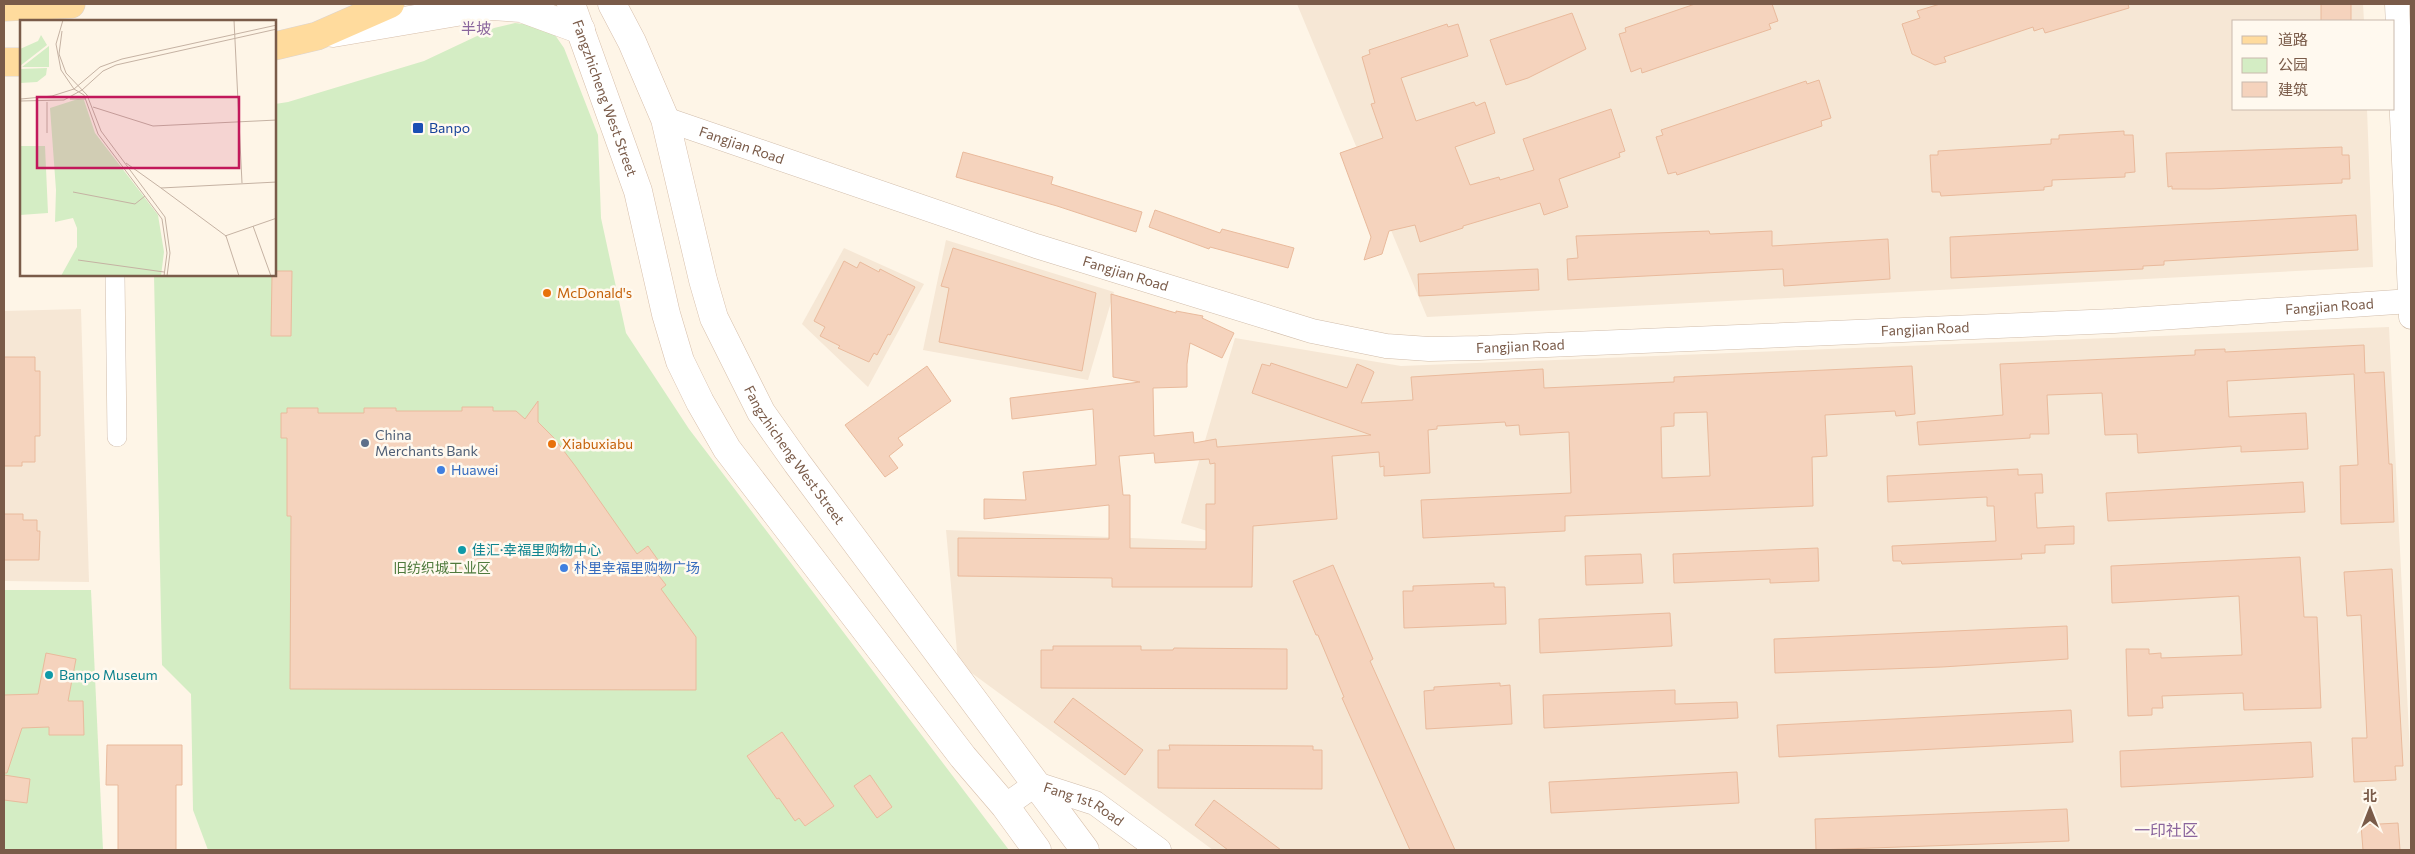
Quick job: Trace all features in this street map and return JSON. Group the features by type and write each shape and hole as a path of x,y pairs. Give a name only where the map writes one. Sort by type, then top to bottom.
{"main road":[{"path":"4,7 71,4"},
{"path":"317,36 390,4"},
{"name":"Fangzhicheng West Street","path":"571,4 638,191 666,314 680,361 700,402 727,449 963,756 1005,806 1037,850"},
{"name":"Fangzhicheng West Street","path":"612,4 632,42 665,119 714,318 734,361 762,412 797,463 1085,850"},
{"path":"621,4 632,42"},
{"path":"276,46 317,36 492,6 521,8 580,30"},
{"path":"4,62 20,62"}],"street":[{"path":"2397,4 2411,306"},
{"name":"Fangjian Road","path":"665,119 1046,249 1312,331 1386,346 1429,349 1479,348 2411,306"},
{"path":"115,276 117,437"},
{"name":"Fang 1st Road","path":"1005,806 1036,784 1095,803 1159,850"}],"shaded area":[{"path":"1297,4 2363,4 2364,20 2232,20 2232,110 2367,110 2373,267 1427,317"},
{"path":"946,240 1114,292 1088,380 923,350"},
{"path":"844,248 924,284 868,387 802,324"},
{"path":"81,309 89,582 4,581 4,311"},
{"name":"一印社区","path":"2389,327 2411,774 2411,850 1213,850 958,663 946,530 1247,543 1181,523 1235,338 1401,366"}],"green space":[{"name":"旧纺织城工业区","path":"515,23 532,25 555,35 564,48 598,135 601,218 626,333 689,429 1009,850 208,850 193,810 191,694 162,665 154,276 276,276 276,104 288,102 424,61 494,28"},
{"name":"Banpo Museum","path":"4,590 91,590 103,850 4,850"}],"building":[{"path":"1695,4 1772,4 1778,21 1769,24 1771,29 1642,73 1641,68 1631,72 1619,34 1626,32 1625,28"},
{"path":"1940,4 2128,4 2129,8 2045,33 2043,28 2034,31 2033,27 1944,57 1946,62 1935,65 1912,54 1902,24 1920,18 1917,11"},
{"path":"2321,4 2351,4 2351,20 2321,20"},
{"path":"1572,13 1586,49 1528,78 1506,85 1490,40"},
{"path":"1447,24 1448,27 1458,24 1468,56 1401,78 1416,121 1474,102 1476,106 1485,102 1495,133 1455,147 1470,185 1499,177 1500,180 1534,170 1523,139 1611,109 1625,151 1619,153 1620,157 1559,179 1568,207 1544,215 1540,203 1463,226 1463,228 1420,242 1415,225 1389,231 1382,254 1364,260 1371,237 1340,153 1383,138 1371,104 1375,103 1362,57 1370,54 1369,50"},
{"path":"1819,80 1831,118 1821,121 1822,126 1677,175 1676,172 1668,174 1656,137 1663,135 1661,130 1806,81 1807,84"},
{"path":"2124,131 2124,135 2133,135 2135,172 2125,173 2125,177 2052,180 2052,186 2044,187 2044,190 1941,196 1940,192 1932,192 1930,155 1938,155 1938,151 2051,144 2051,139 2059,139 2059,135"},
{"path":"2342,147 2342,155 2349,155 2350,179 2342,179 2342,183 2209,189 2172,189 2172,186 2168,187 2166,153"},
{"path":"963,152 1053,177 1051,184 1142,212 1136,232 1057,206 956,177"},
{"path":"1155,210 1220,233 1222,229 1294,248 1288,268 1210,247 1209,249 1149,227"},
{"path":"2356,215 2358,250 2164,261 2164,265 2143,266 2143,269 1951,278 1950,237"},
{"path":"1709,231 1710,234 1772,231 1772,246 1888,239 1890,279 1784,286 1783,269 1568,280 1567,259 1578,258 1576,236"},
{"path":"953,248 1096,293 1082,371 939,342 949,288 941,286"},
{"path":"844,261 857,268 860,262 879,272 880,269 915,287 890,335 888,334 877,355 874,353 869,362 838,348 840,346 820,336 825,327 814,321"},
{"path":"1538,269 1539,290 1419,296 1418,274"},
{"path":"276,271 292,271 291,336 271,336 272,276 276,276"},
{"path":"1111,294 1176,313 1176,311 1203,316 1202,318 1234,333 1222,358 1190,343 1187,364 1187,387 1153,388 1154,436 1193,432 1194,443 1216,439 1217,447 1371,435 1252,393 1262,364 1270,366 1271,363 1347,388 1357,364 1371,370 1374,372 1361,403 1413,400 1411,377 1543,369 1544,388 1674,382 1674,377 1912,366 1915,414 1896,416 1895,411 1825,415 1827,456 1812,457 1813,506 1565,516 1565,531 1423,538 1421,500 1571,493 1569,432 1520,435 1519,425 1506,426 1505,422 1437,426 1437,429 1428,430 1430,473 1384,476 1384,466 1380,467 1379,452 1332,456 1337,519 1253,526 1252,587 1112,587 1112,578 958,576 958,538 1109,539 1109,505 984,519 984,499 1026,500 1023,472 1096,465 1093,409 1012,419 1010,398 1140,382 1113,377","holes":["1707,412 1710,476 1662,478 1661,427 1674,426 1674,413","1154,453 1155,463 1209,459 1210,464 1215,463 1215,504 1206,504 1206,549 1130,548 1130,495 1123,495 1119,456"]},
{"path":"2364,345 2365,373 2384,372 2389,464 2392,464 2394,522 2341,524 2340,466 2358,465 2354,374 2227,381 2229,417 2306,413 2308,449 2241,452 2241,446 2138,453 2137,434 2105,435 2102,393 2047,395 2049,434 2030,434 2030,438 1919,445 1917,422 2003,415 2000,364 2195,355 2195,350 2225,349 2225,352"},
{"path":"4,357 35,357 35,371 40,371 40,436 35,436 35,462 22,462 22,466 4,466"},
{"path":"927,366 951,401 898,438 903,445 889,456 898,468 885,477 845,425"},
{"path":"538,401 538,422 554,438 576,467 637,554 648,546 663,567 656,572 666,585 661,589 696,637 696,690 290,689 291,516 287,516 287,438 281,438 281,413 287,413 287,408 318,408 318,413 364,413 364,408 396,408 396,411 462,411 462,407 493,407 493,411 516,411 525,419"},
{"path":"2018,469 2018,475 2042,474 2043,493 2035,493 2037,528 2074,526 2074,544 2045,545 2045,553 2021,554 2022,559 1902,564 1901,561 1893,561 1892,546 1996,541 1994,506 1987,506 1987,497 1888,502 1887,476"},
{"path":"2303,482 2305,512 2108,521 2106,493"},
{"path":"4,514 23,514 23,520 37,520 37,531 40,531 39,560 4,560"},
{"path":"1818,548 1819,581 1770,583 1770,579 1674,583 1673,554"},
{"path":"1641,554 1643,583 1586,585 1585,556"},
{"path":"2300,557 2304,617 2317,617 2321,708 2244,710 2243,693 2162,696 2163,708 2152,708 2152,715 2128,716 2126,649 2149,649 2149,654 2161,653 2161,658 2242,655 2239,596 2112,603 2111,566"},
{"path":"1333,565 1373,659 1370,661 1455,850 1410,850 1342,698 1344,697 1293,581"},
{"path":"2392,569 2403,766 2395,766 2396,780 2354,782 2352,738 2367,738 2361,615 2347,616 2344,572"},
{"path":"1494,583 1494,587 1505,587 1506,624 1404,628 1403,591 1413,591 1413,586"},
{"path":"1670,613 1672,646 1540,653 1539,619"},
{"path":"2067,626 2068,659 1942,667 1775,673 1774,639"},
{"path":"1053,646 1141,646 1141,650 1173,650 1174,648 1287,649 1287,689 1041,688 1041,650 1053,650"},
{"path":"46,653 76,659 68,701 83,701 84,735 49,735 49,727 22,728 7,773 4,773 4,695 38,694"},
{"path":"1500,683 1500,686 1510,685 1512,724 1426,729 1424,691 1434,690 1434,687"},
{"path":"1675,690 1675,704 1737,702 1738,718 1544,728 1543,695"},
{"path":"1073,698 1143,750 1125,775 1054,722"},
{"path":"2071,710 2073,742 1779,757 1777,725"},
{"path":"782,732 834,806 805,826 799,818 795,821 747,756"},
{"path":"2311,742 2313,777 2121,787 2120,751"},
{"path":"107,745 182,745 182,785 176,785 176,850 118,850 118,785 106,785"},
{"path":"1169,745 1313,746 1313,750 1322,750 1322,789 1158,788 1158,750 1170,750"},
{"path":"1737,772 1739,803 1551,813 1549,782"},
{"path":"4,775 30,779 27,803 4,800"},
{"path":"870,775 892,807 877,818 854,786"},
{"path":"1214,800 1281,850 1228,850 1195,825"},
{"path":"2067,809 2069,841 1816,850 1815,819"},
{"path":"2398,823 2400,850 2363,850 2361,825"}],"place":[{"name":"Banpo","path":"418,128"},
{"name":"McDonald's","path":"547,293"},
{"name":"China Merchants Bank","path":"365,443"},
{"name":"Xiabuxiabu","path":"552,444"},
{"name":"Huawei","path":"441,470"},
{"name":"佳汇·幸福里购物中心","path":"462,550"},
{"name":"朴里幸福里购物广场","path":"564,568"},
{"name":"Banpo Museum","path":"49,675"}],"district":[{"name":"半坡","path":"476,29"},
{"name":"一印社区","path":"2166,830"}]}
